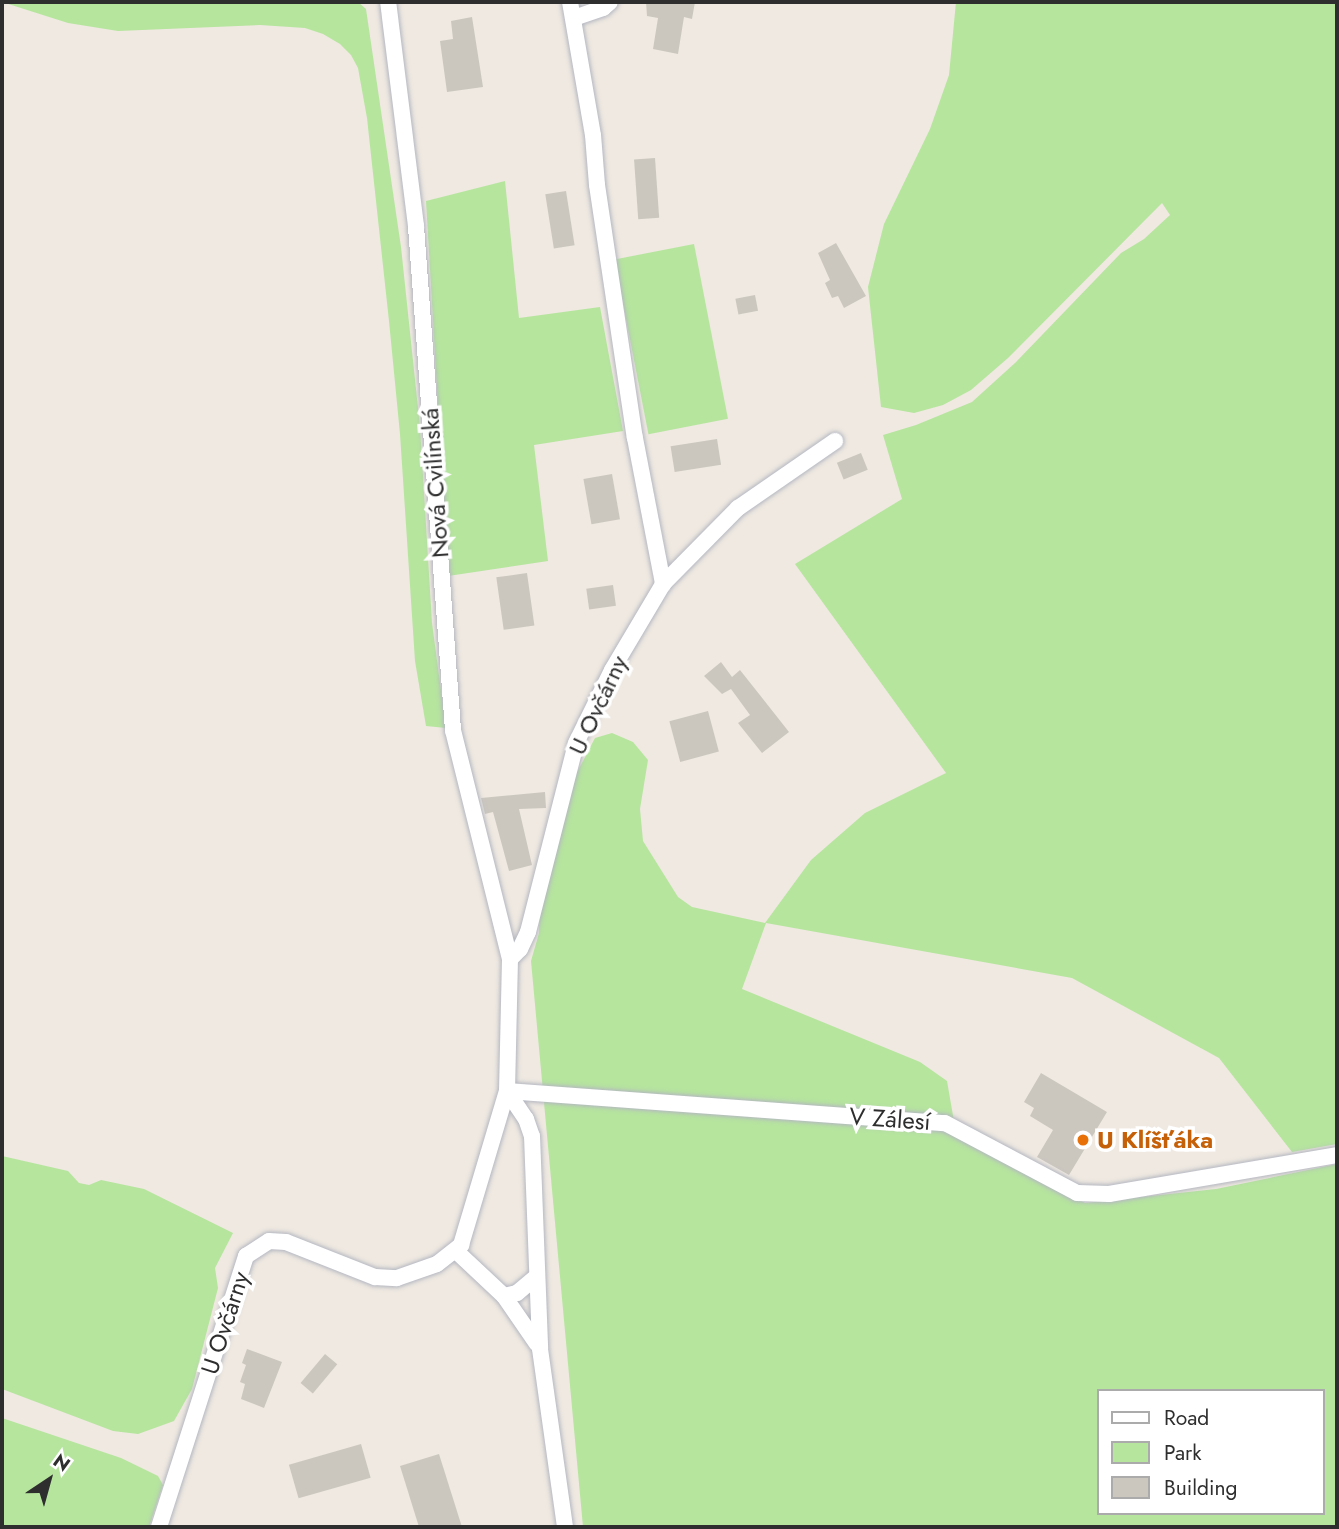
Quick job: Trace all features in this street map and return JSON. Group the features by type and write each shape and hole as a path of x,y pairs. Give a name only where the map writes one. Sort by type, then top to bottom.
{"street":[{"name":"Nová Cvilínská","path":"388,2 416,226 453,730 510,959"},
{"path":"570,2 635,438 663,584"},
{"path":"574,18 603,8 610,2"},
{"name":"U Ovčárny","path":"510,959 520,949 528,932 576,743 612,670 663,584 738,508 835,441"},
{"path":"510,959 507,1091 461,1245 456,1251 504,1296 540,1349"},
{"path":"507,1091 526,1119 532,1136 535,1278 540,1349 565,1527"},
{"name":"V Zálesí","path":"507,1091 945,1123 1077,1193 1110,1194 1337,1155"},
{"name":"U Ovčárny","path":"159,1527 246,1256 269,1241 286,1242 375,1277 397,1278 437,1264 456,1251"},
{"path":"504,1296 517,1293 535,1278"}],"green space":[{"path":"2,2 358,2 366,9 401,247 420,427 432,623 446,728 426,726 415,661 400,434 389,321 367,118 358,68 351,55 340,44 323,34 305,28 260,25 118,31 68,23"},
{"path":"956,2 1337,2 1337,1144 1292,1152 1219,1058 1072,978 766,923 742,989 920,1062 947,1081 956,1133 1085,1203 1216,1189 1337,1164 1337,1527 583,1527 531,961 539,933 540,902 572,782 595,738 612,733 633,742 648,760 640,809 643,841 678,897 692,907 765,923 811,860 865,813 946,773 795,564 902,499 883,435 972,402 1015,363 1121,253 1144,239 1170,215 1162,203 1008,358 971,390 943,405 914,413 881,407 868,287 884,224 930,129 949,75"},
{"path":"505,181 519,318 600,307 623,431 534,445 548,561 448,576 426,201"},
{"path":"694,244 728,419 648,434 614,259"},
{"path":"2,1156 68,1171 79,1183 89,1185 101,1180 144,1189 233,1233 215,1268 218,1288 192,1389 174,1421 138,1434 113,1431 2,1389"},
{"path":"2,1418 121,1458 158,1476 163,1485 149,1527 2,1527"}],"building":[{"path":"646,2 695,2 692,19 684,17 678,54 653,49 658,18 647,16"},
{"path":"472,17 483,87 447,92 440,41 453,39 451,21"},
{"path":"655,158 659,218 638,219 634,159"},
{"path":"566,191 575,245 554,249 545,194"},
{"path":"836,243 866,296 844,308 838,296 832,298 825,283 830,280 818,253"},
{"path":"755,295 758,311 738,315 735,299"},
{"path":"717,439 721,465 675,472 671,446"},
{"path":"861,453 868,470 844,479 837,463"},
{"path":"612,474 620,519 591,524 583,479"},
{"path":"527,573 534,625 504,630 496,577"},
{"path":"613,585 616,606 589,610 586,589"},
{"path":"721,662 732,677 740,670 789,732 762,753 738,723 750,715 731,689 722,694 704,676"},
{"path":"708,711 719,752 680,762 669,721"},
{"path":"545,792 546,808 519,809 532,865 509,871 493,812 485,814 481,798"},
{"path":"1041,1073 1107,1112 1069,1175 1037,1157 1053,1130 1030,1116 1034,1108 1024,1102"},
{"path":"247,1349 282,1362 264,1408 241,1399 245,1384 240,1382 246,1365 242,1363"},
{"path":"325,1354 337,1364 313,1393 301,1383"},
{"path":"361,1444 371,1478 299,1498 289,1465"},
{"path":"439,1454 462,1527 419,1527 400,1466"}],"place":[{"name":"U Klíšťáka","path":"1083,1140"}]}
